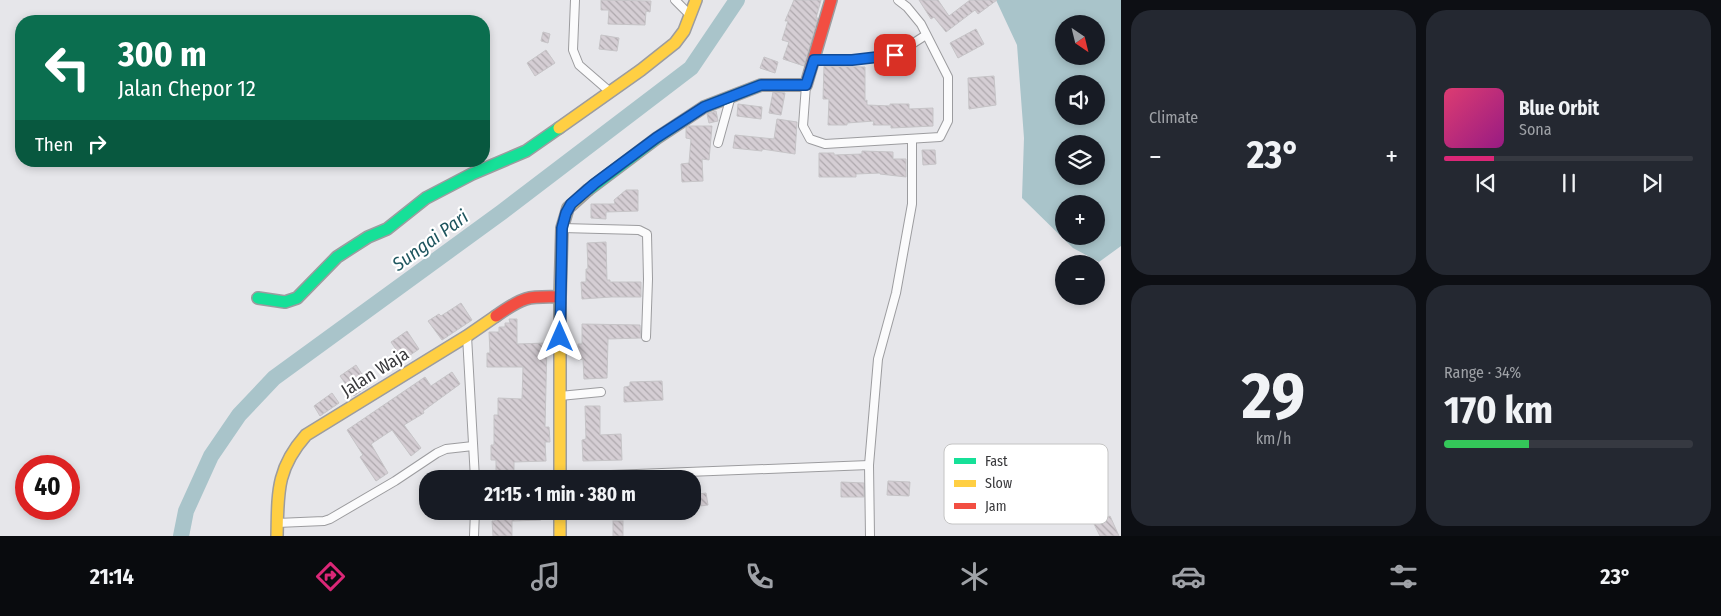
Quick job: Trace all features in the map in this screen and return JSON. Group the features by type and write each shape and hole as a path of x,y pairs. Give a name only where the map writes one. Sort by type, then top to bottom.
{"street":[{"path":"575,0 573,50 579,65 609,91"},
{"path":"675,0 690,14"},
{"path":"490,166 526,151 675,43 684,32 696,0"},
{"path":"831,0 806,85 803,126 810,139 825,144 940,137 948,121 948,77 921,24 912,12 898,0"},
{"path":"814,60 852,60 895,55 926,35"},
{"path":"560,470 562,228 566,213 571,204 594,184 678,122 704,107 766,84 806,85"},
{"path":"718,143 731,96"},
{"path":"870,536 869,465 878,359 896,293 912,204 912,139"},
{"path":"258,298 285,302 297,298 337,257 368,237 387,229 426,198 488,167"},
{"path":"562,228 639,230 647,234 646,337"},
{"name":"Jalan Waja","path":"278,536 278,490 282,473 287,458 306,435 467,336 519,300 537,296 560,297"},
{"path":"467,336 474,470"},
{"path":"560,396 601,392"},
{"path":"278,523 317,522 330,519 395,481 437,453 446,449 473,446"},
{"path":"701,472 869,465"},
{"path":"474,536 475,520"},
{"path":"560,520 560,536"}],"water":[{"path":"996,0 1121,0 1121,246 1105,258 1105,255 1086,255 1070,245 1105,245 1105,195 1055,195 1055,230 1022,198 1024,138 1017,45"}],"building":[{"path":"601,0 651,1 650,12 646,11 645,25 608,24 609,10 601,10"},
{"path":"794,0 821,0 816,18 818,18 804,66 783,59 789,42 782,40 788,21 785,21"},
{"path":"919,0 938,0 949,16 970,0 997,0 978,14 975,10 946,32 934,17 931,19"},
{"path":"976,29 984,44 958,58 950,43"},
{"path":"543,32 550,34 548,43 541,41"},
{"path":"601,35 619,38 617,51 599,49"},
{"path":"546,50 555,63 535,76 527,63"},
{"path":"764,57 778,62 775,73 760,68"},
{"path":"824,66 865,67 865,101 867,100 867,105 890,106 890,104 909,104 909,109 933,108 933,126 891,128 891,125 873,125 874,121 847,123 847,125 828,125 829,99 823,99"},
{"path":"994,76 996,105 969,109 968,78"},
{"path":"773,92 785,93 781,115 769,113"},
{"path":"738,104 762,107 761,119 737,116"},
{"path":"716,111 718,121 709,123 707,114"},
{"path":"777,119 797,122 795,154 762,149 762,151 733,148 735,135 774,139"},
{"path":"689,126 712,126 709,160 702,159 703,181 682,182 681,164 689,163 691,139 686,138 686,128"},
{"path":"922,150 935,150 936,164 923,165"},
{"path":"862,151 893,152 893,159 906,159 906,177 880,173 856,174 856,177 819,177 819,153 834,153 834,155 862,154"},
{"path":"626,190 638,190 638,211 606,212 606,219 591,218 591,204 615,204 614,200"},
{"path":"606,242 607,280 610,280 610,282 641,282 641,297 582,299 581,282 586,282 586,269 588,269 587,243"},
{"path":"461,303 472,320 442,340 428,321 439,314 441,316"},
{"path":"509,319 517,319 517,344 547,343 545,427 549,427 550,442 545,442 546,461 514,462 514,470 496,470 496,460 491,460 491,445 494,445 494,415 498,415 498,398 522,399 523,367 487,367 487,353 490,353 489,332 499,332 499,327 505,327 505,323 510,323"},
{"path":"582,324 640,325 641,338 608,339 607,378 584,379 583,359 578,360 578,344 582,344"},
{"path":"407,331 419,349 403,360 391,342"},
{"path":"356,365 369,385 354,396 340,376"},
{"path":"452,372 460,384 423,411 424,413 404,425 421,448 411,456 392,430 371,444 388,473 376,481 360,457 363,455 347,430 425,377 431,386"},
{"path":"662,381 663,400 624,402 624,387 630,386 630,382"},
{"path":"332,393 339,403 320,416 314,406"},
{"path":"585,406 600,406 600,435 621,434 622,460 583,461 582,440 586,439"},
{"path":"888,481 910,482 909,496 887,495"},
{"path":"841,482 864,483 864,497 841,497"},
{"path":"706,493 708,505 701,506 701,494"},
{"path":"1110,516 1119,536 1100,536 1094,524 1108,524 1108,517"},
{"path":"541,520 512,521 512,536 493,536 492,521"},
{"path":"613,521 623,521 623,536 613,536"}],"waterway":[{"name":"Sungai Pari","path":"181,536 186,511 211,456 239,415 274,378 502,212 691,68 737,0"}],"traffic: fast":[{"path":"588,190 657,138 704,107 761,85 804,85"},
{"path":"490,166 526,151 559,128"},
{"path":"258,298 285,302 297,298 337,257 368,237 387,229 426,198 488,167"}],"traffic: slow":[{"path":"559,128 641,70 675,43 684,31 696,0"},
{"path":"560,470 562,228 568,208 588,190"},
{"path":"277,536 279,494 284,471 296,447 306,435 467,336 496,316"},
{"path":"560,520 560,536"}],"traffic: jam":[{"path":"804,85 806,85 831,0"},
{"path":"496,316 519,301 540,297 560,297"}],"route":[{"path":"560,337 560,263 563,220 571,204 594,184 678,122 715,102 766,84 806,85 814,60 852,60 895,55"}]}
